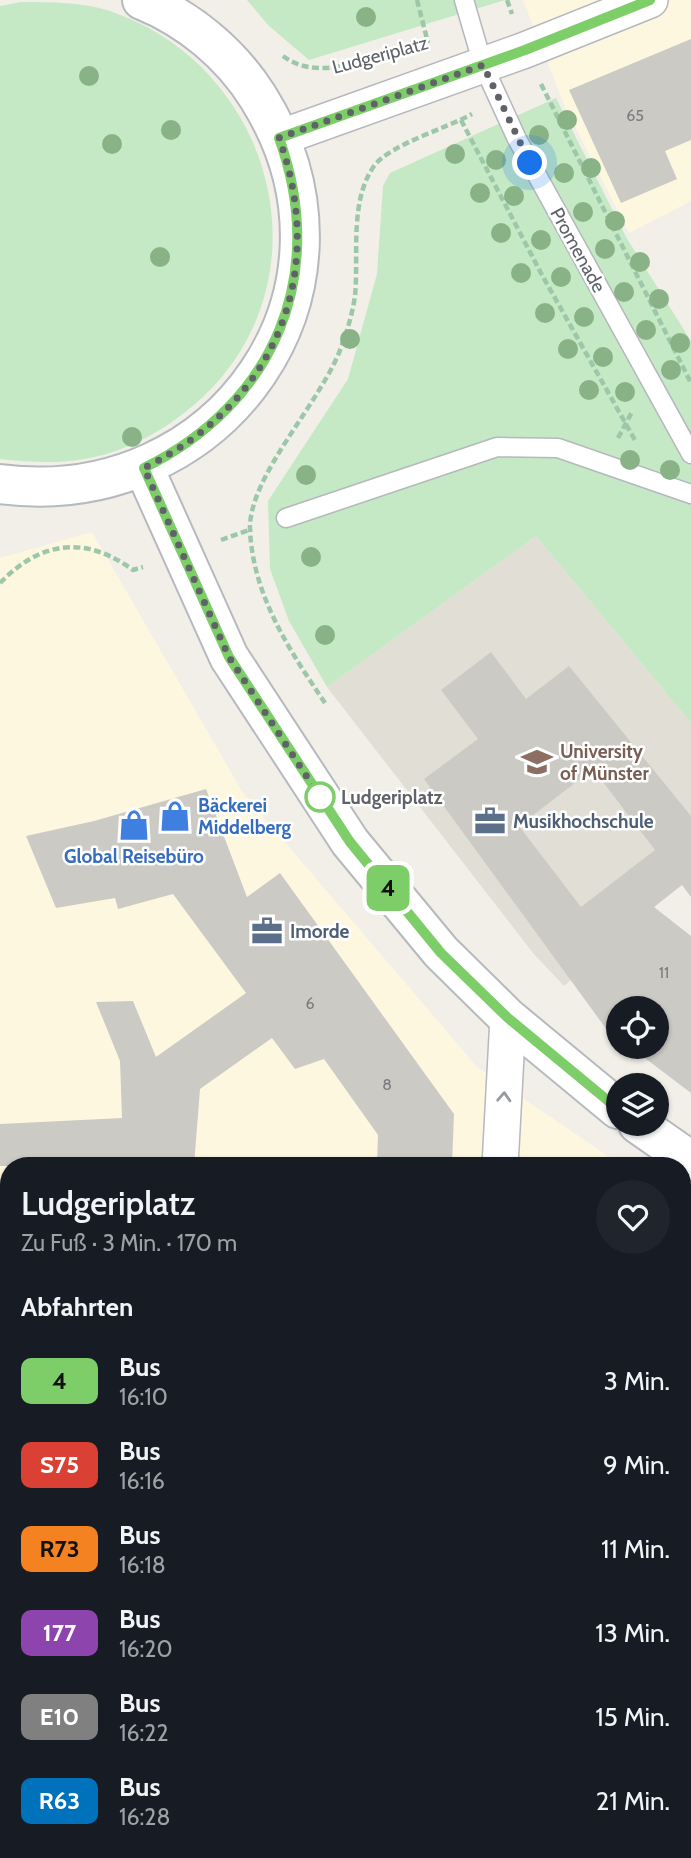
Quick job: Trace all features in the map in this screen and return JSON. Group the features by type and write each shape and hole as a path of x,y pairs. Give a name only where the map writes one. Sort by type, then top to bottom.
{"main road":[{"path":"0,484 59,488 88,485 144,468 187,445 223,415 254,379 278,336 292,291 299,244 295,189 279,138 268,113 238,69 199,33 150,2"},
{"path":"144,468 185,554 229,657 350,842 441,953 508,1018 606,1099"},
{"path":"655,1136 685,1157"}],"street":[{"path":"279,138 483,65 650,0"},
{"path":"500,1157 508,1018"}],"lane":[{"name":"Promenade","path":"464,0 483,65 517,139 691,454"},
{"path":"286,517 462,456 496,447 558,448 592,457 691,494"}],"path":[{"path":"417,0 428,43"},
{"name":"Ludgeriplatz","path":"414,46 512,16 507,0"},
{"name":"Ludgeriplatz","path":"279,52 308,69 323,70 401,50"},
{"name":"Promenade","path":"537,77 691,383"},
{"path":"325,703 280,636 261,589 250,529 255,500 281,448 316,400 342,344 355,299 359,198 375,164 410,142 461,120 626,426 663,484"},
{"path":"592,457 615,442 626,426 647,377"},
{"path":"0,583 14,569 35,556 58,548 86,545 104,551 133,570 185,554"}],"shaded area":[{"path":"523,0 691,0 691,201 629,233 565,107"},
{"path":"92,532 243,793 477,1067 609,1157 0,1157 0,558"},
{"name":"University of Münster","path":"536,536 691,723 691,875 564,986 533,953 327,687"}],"green space":[{"path":"247,0 505,0 309,60 268,25"},
{"path":"21,2 66,3 99,8 169,40 216,83 249,134 268,191 272,251 260,310 231,365 184,413 162,429 125,448 74,461 0,459 0,6"},
{"path":"556,98 626,237 691,341 691,723 536,536 327,687 289,621 270,569 268,501 348,379 377,274 383,186 390,173"}],"building":[{"path":"691,39 691,140 665,151 677,179 621,203 569,90"},
{"name":"Musikhochschule","path":"491,652 526,699 569,666 691,816 691,897 682,885 654,907 691,936 691,1093 669,1076 669,1073 665,1073 646,1059 669,1059 669,996 606,996 606,1029 424,779 478,739 441,690","holes":["593,769 655,850 581,907 519,826"]},
{"path":"206,789 247,897 280,873 454,1114 452,1157 377,1157 378,1135 324,1059 295,1069 272,1038 200,1089 195,1157 0,1157 0,1124 122,1118 120,1061 96,1002 133,1001 156,1057 246,993 173,894 118,909 115,898 56,908 26,836 94,821"}],"bus line":[{"name":"4","path":"606,1100 508,1018 441,953 350,842 229,657 185,554 144,468 187,445 223,415 254,379 278,336 292,291 299,244 295,189 279,138 525,50 650,0"}],"place":[{"name":"University of Münster","path":"537,762"},
{"name":"Ludgeriplatz","path":"320,797"},
{"name":"Bäckerei Middelberg","path":"175,816"},
{"name":"Musikhochschule","path":"490,821"},
{"name":"Global Reisebüro","path":"134,825"},
{"name":"Imorde","path":"267,931"}],"route":[{"path":"320,797 229,657 185,554 144,468 187,445 223,415 254,379 278,336 292,291 299,244 295,189 279,138 483,65 530,163"}]}
